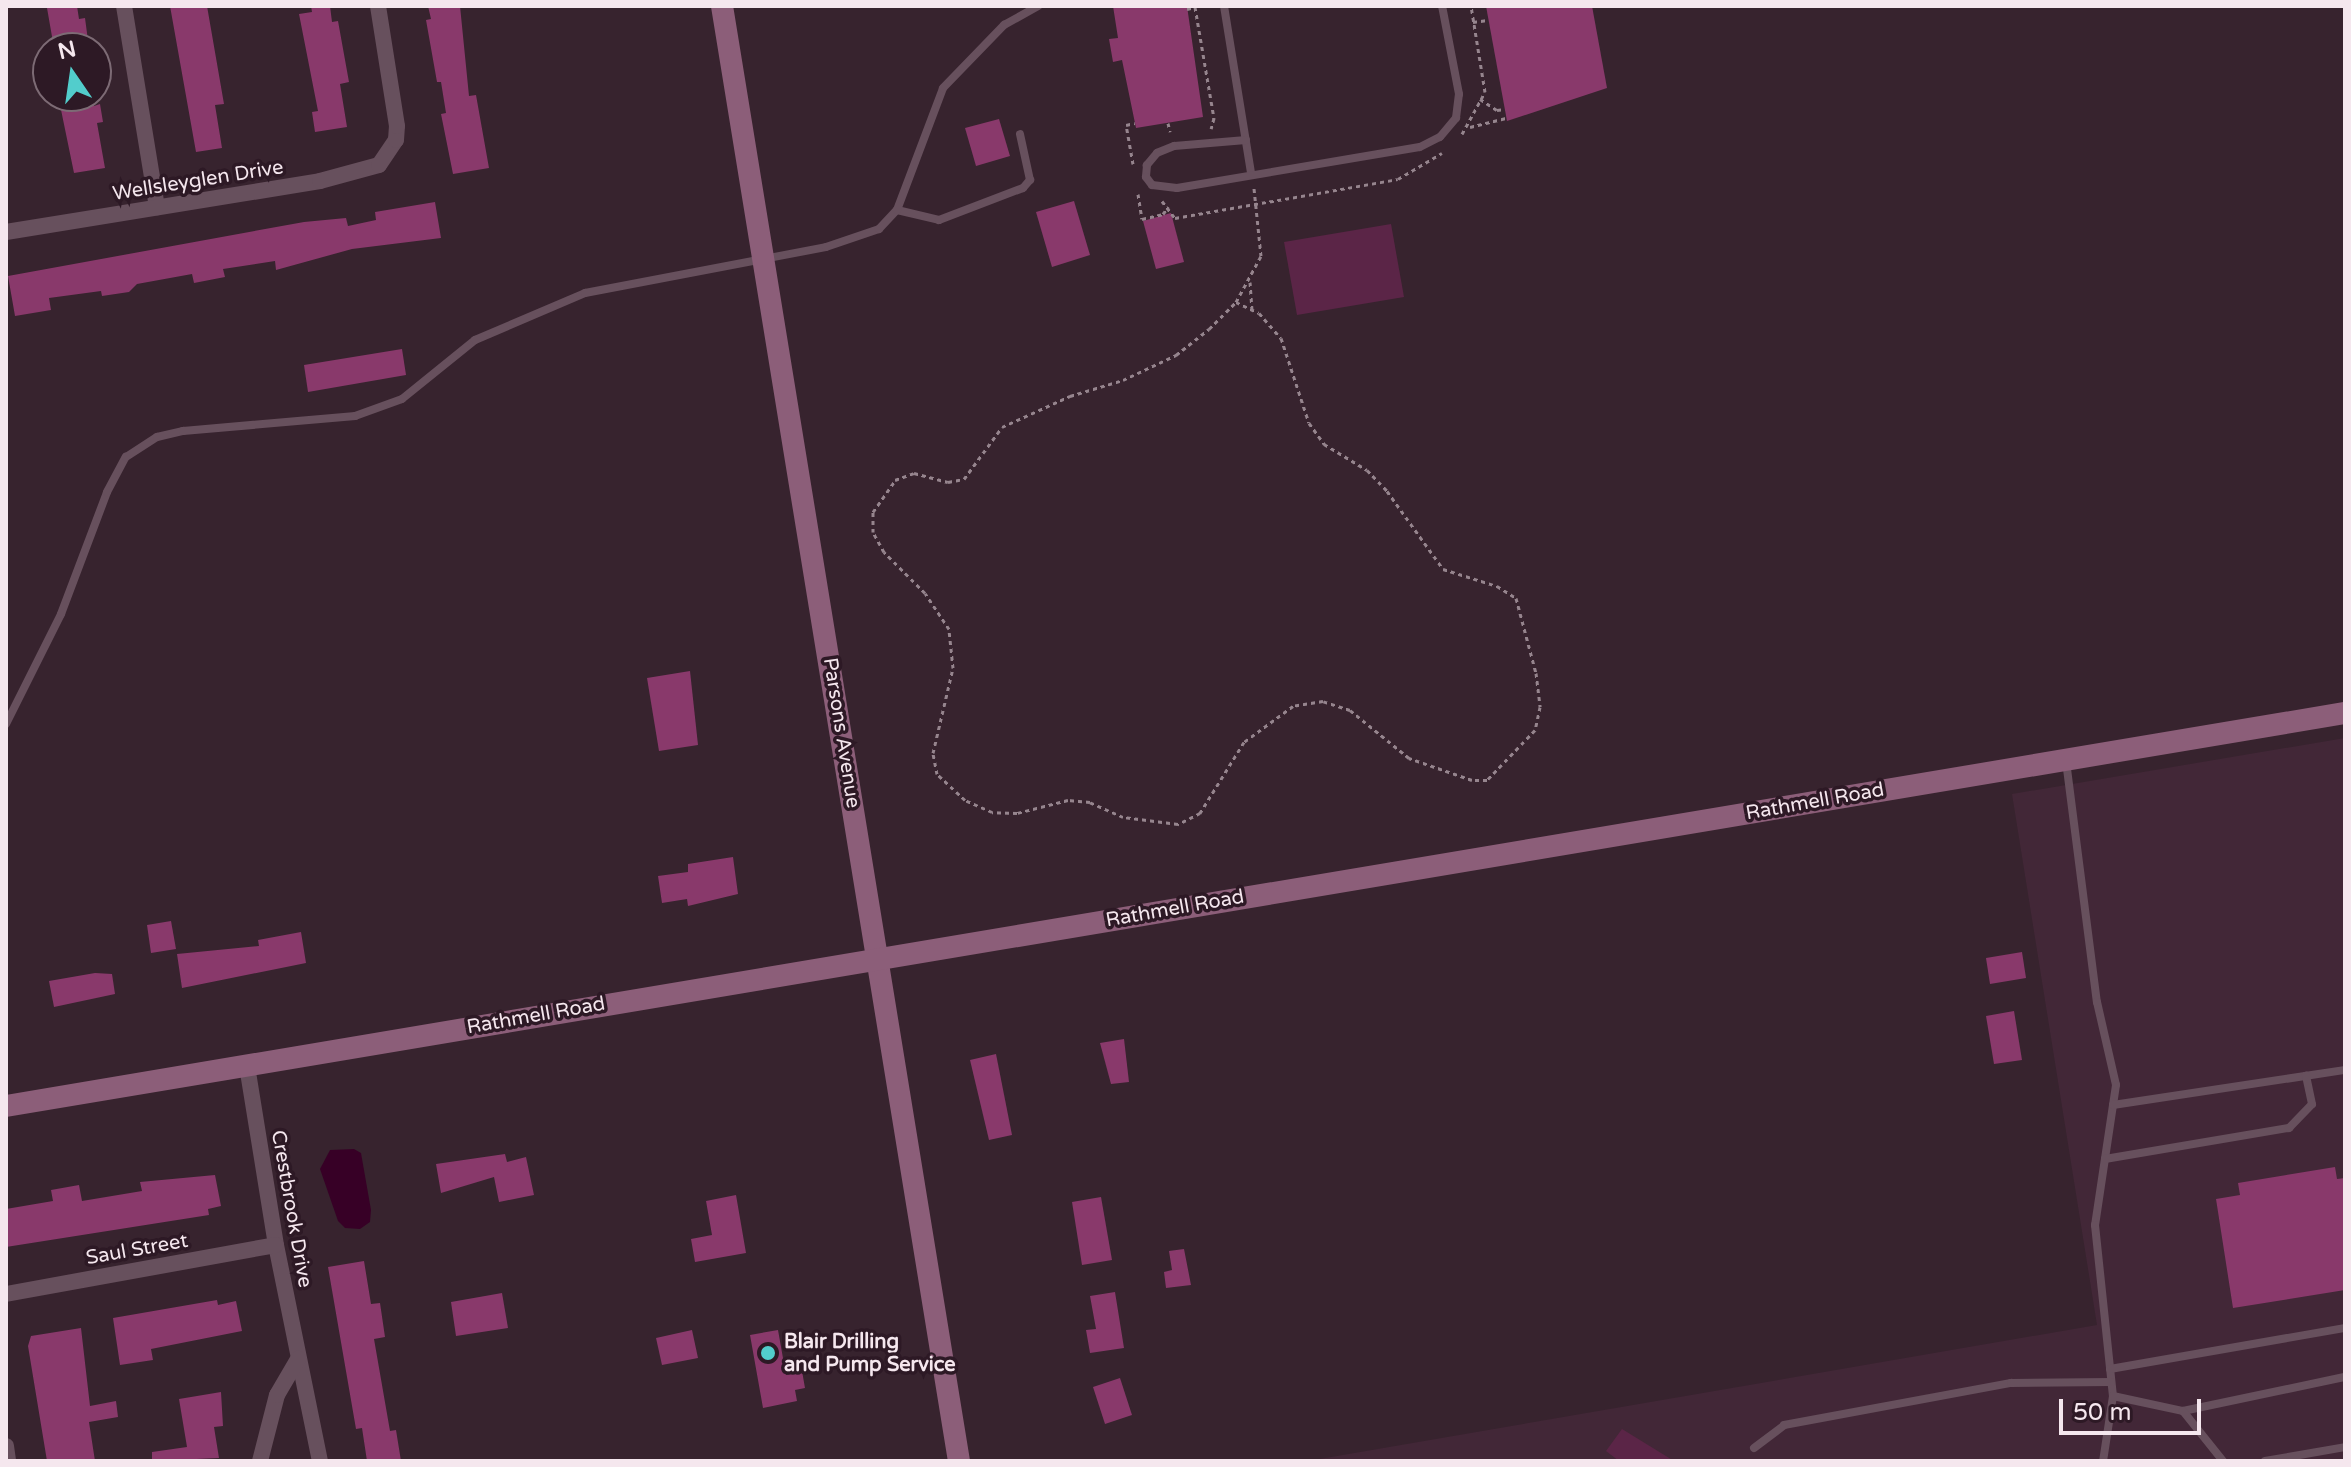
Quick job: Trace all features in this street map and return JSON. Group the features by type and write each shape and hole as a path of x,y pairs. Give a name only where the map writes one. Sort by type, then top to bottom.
{"street":[{"path":"124,6 157,207"},
{"name":"Wellsleyglen Drive","path":"6,232 359,174 389,153 397,126 378,6"},
{"name":"Parsons Avenue","path":"722,6 959,1461"},
{"name":"Rathmell Road","path":"6,1106 2345,713"},
{"name":"Crestbrook Drive","path":"247,1066 276,1245 298,1359 309,1390 320,1461"},
{"name":"Saul Street","path":"6,1294 276,1245"},
{"path":"260,1461 277,1395 298,1359"},
{"path":"6,1446 8,1461"}],"lane":[{"path":"6,724 61,614 107,492 126,457 157,437 355,416 402,399 475,340 541,309 585,293 763,255 856,240 879,229 897,210 943,88 1004,25 1038,6"},
{"path":"1224,6 1249,173"},
{"path":"1246,140 1174,146 1157,153 1147,165 1146,177 1152,185 1177,188 1249,173 1420,147 1440,137 1456,118 1459,94 1442,6"},
{"path":"897,210 939,220 1023,188 1030,180 1020,134"},
{"path":"2066,759 2097,1002 2116,1085 2095,1225 2113,1396 2103,1461"},
{"path":"2113,1105 2345,1070"},
{"path":"2105,1159 2289,1128 2312,1104 2306,1076"},
{"path":"2110,1369 2345,1328"},
{"path":"2113,1396 2183,1411 2345,1377"},
{"path":"1754,1448 1784,1425 2011,1383 2111,1382"},
{"path":"2183,1411 2223,1461"},
{"path":"2265,1461 2345,1447"}],"path":[{"path":"1187,9 1195,7 1214,118 1210,131 1202,132"},
{"path":"1473,22 1488,20"},
{"path":"1480,99 1497,110 1505,109"},
{"path":"1470,127 1506,118"},
{"path":"1168,123 1171,136"},
{"path":"1164,139 1177,133"},
{"path":"1133,167 1141,157"},
{"path":"1236,302 1252,310 1281,338 1309,423 1324,444 1367,470 1410,515 1443,569 1497,586 1516,598 1536,673 1540,707 1535,730 1487,780 1472,780 1409,758 1350,710 1323,701 1293,706 1244,742 1200,813 1178,824 1123,817 1090,802 1068,800 1017,813 992,812 965,800 937,774 933,753 953,668 949,629 925,593 884,552 873,532 873,512 895,480 914,473 948,482 964,479 1002,427 1176,355 1236,302 1250,282 1261,256 1262,237 1249,173"},
{"path":"1138,194 1142,219 1163,214 1168,207"},
{"path":"1250,282 1252,310"}],"shaded area":[{"path":"1391,224 1404,297 1297,315 1284,242"},
{"path":"2345,738 2345,1461 1308,1461 2097,1325 2012,794"},
{"path":"354,1149 361,1153 371,1210 370,1222 360,1229 345,1228 338,1221 320,1169 330,1150"},
{"path":"1622,1429 1674,1461 1619,1461 1606,1451"}],"building":[{"path":"77,6 79,19 85,18 87,32 51,32 47,8"},
{"path":"170,6 207,6 224,104 215,105 222,148 196,152"},
{"path":"311,6 330,6 332,22 338,21 349,82 340,84 347,127 315,132 312,112 318,111 299,14 312,12"},
{"path":"428,6 460,6 469,96 476,95 489,168 453,174 441,114 446,113 441,82 437,82 426,20 431,19"},
{"path":"1113,6 1187,6 1203,117 1136,128 1122,60 1113,62 1109,39 1118,38"},
{"path":"1486,6 1592,6 1607,88 1507,121"},
{"path":"61,112 101,112 103,122 97,123 105,168 74,173"},
{"path":"999,119 1010,156 976,166 965,128"},
{"path":"1074,201 1090,255 1052,267 1036,212"},
{"path":"435,202 441,238 352,249 276,270 275,261 223,269 225,277 194,283 192,274 137,284 129,292 102,296 101,291 49,298 51,310 15,316 8,276 304,222 346,218 348,226 376,220 375,212"},
{"path":"1171,213 1184,262 1156,269 1143,221"},
{"path":"402,349 406,375 308,392 304,365"},
{"path":"690,671 698,745 659,751 647,678"},
{"path":"733,857 738,894 688,906 687,899 662,903 658,876 688,872 688,864"},
{"path":"171,921 176,949 151,953 147,925"},
{"path":"301,932 306,963 182,988 177,954 259,946 258,940"},
{"path":"2022,952 2026,978 1990,984 1986,958"},
{"path":"95,973 112,974 115,994 54,1007 49,981"},
{"path":"2014,1011 2022,1060 1994,1064 1986,1016"},
{"path":"1124,1039 1129,1082 1111,1084 1100,1043"},
{"path":"996,1054 1012,1135 989,1140 970,1060"},
{"path":"505,1154 507,1162 526,1157 534,1195 499,1202 494,1177 441,1193 436,1164"},
{"path":"2335,1167 2337,1179 2345,1178 2345,1290 2233,1308 2216,1199 2240,1195 2238,1183"},
{"path":"215,1175 221,1206 208,1209 209,1215 6,1247 6,1209 53,1201 51,1190 79,1185 82,1201 142,1191 140,1182"},
{"path":"736,1195 746,1253 695,1262 691,1239 712,1235 706,1201"},
{"path":"1101,1197 1112,1260 1082,1265 1072,1202"},
{"path":"1184,1249 1191,1285 1166,1288 1164,1272 1172,1270 1169,1251"},
{"path":"364,1261 371,1304 380,1303 385,1337 374,1339 390,1431 396,1430 401,1461 367,1461 362,1428 356,1429 328,1267"},
{"path":"1115,1292 1124,1348 1090,1353 1086,1330 1096,1329 1090,1296"},
{"path":"502,1293 508,1328 456,1336 451,1302"},
{"path":"217,1300 218,1305 236,1301 242,1331 151,1349 153,1360 120,1365 113,1318"},
{"path":"81,1328 90,1406 116,1401 118,1417 89,1422 95,1461 47,1461 28,1346 31,1336"},
{"path":"692,1330 698,1358 662,1365 656,1338"},
{"name":"Blair Drilling and Pump Service","path":"778,1330 786,1375 802,1371 805,1388 795,1390 797,1401 763,1408 750,1335"},
{"path":"1120,1378 1132,1415 1105,1424 1093,1387"},
{"path":"221,1392 223,1426 214,1427 219,1458 152,1461 152,1452 187,1447 179,1399"}],"place":[{"name":"Blair Drilling and Pump Service","path":"768,1353"}]}
